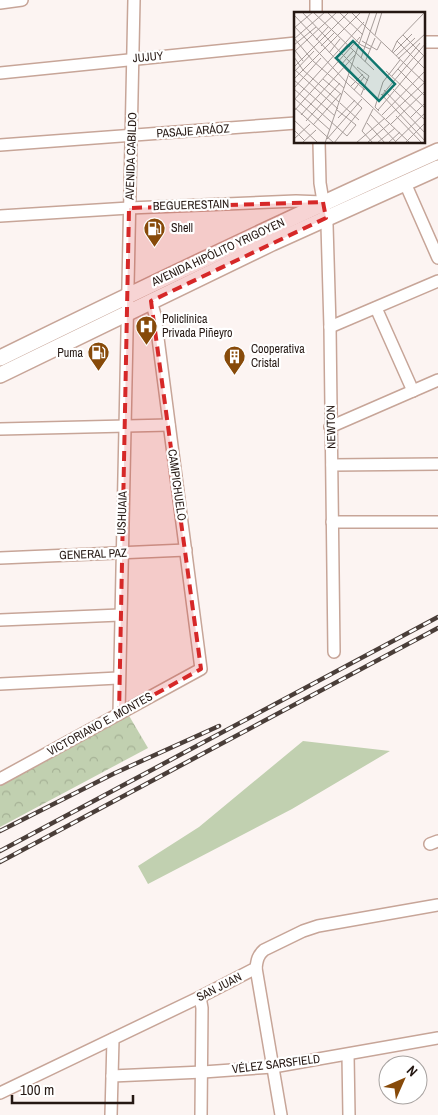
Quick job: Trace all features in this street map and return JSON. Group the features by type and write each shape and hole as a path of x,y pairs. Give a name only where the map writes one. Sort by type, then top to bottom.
{"main road":[{"name":"AVENIDA HIPÓLITO YRIGOYEN","path":"0,358 322,202 438,150"},
{"name":"AVENIDA HIPÓLITO YRIGOYEN","path":"0,374 326,218 438,168"}],"street":[{"path":"0,3 22,0"},
{"name":"AVENIDA CABILDO","path":"128,312 134,0"},
{"name":"JUJUY","path":"0,73 294,43"},
{"name":"PASAJE ARÁOZ","path":"0,145 294,123"},
{"name":"NEWTON","path":"319,144 320,183 327,226 330,327 334,652"},
{"path":"405,183 438,258"},
{"name":"BEGUERESTAIN","path":"0,216 129,208 296,201 322,202"},
{"path":"330,327 438,281"},
{"name":"CAMPICHUELO","path":"151,301 155,315 201,669"},
{"path":"376,308 413,391"},
{"name":"USHUAIA","path":"119,714 118,678 128,312"},
{"path":"330,427 438,380"},
{"path":"0,429 169,425"},
{"path":"332,465 438,464"},
{"path":"332,522 438,522"},
{"name":"GENERAL PAZ","path":"0,558 186,550"},
{"path":"0,620 120,615"},
{"name":"VICTORIANO E. MONTES","path":"0,778 201,669"},
{"path":"0,684 118,678"},
{"name":"SAN JUAN","path":"0,1092 200,997 256,968 257,959 264,950 310,928 438,905"},
{"path":"256,968 281,1115"},
{"path":"200,997 202,1008 201,1115"},
{"name":"VÉLEZ SARSFIELD","path":"112,1076 273,1067 438,1038"},
{"path":"111,1115 113,1039"},
{"path":"348,1055 349,1115"}],"highlighted area":[{"path":"323,202 326,218 151,301 201,669 119,714 129,208"}],"green space":[{"path":"128,714 148,748 0,827 0,783"},
{"path":"303,741 390,751 292,809 148,884 138,866 199,827"}],"railway":[{"path":"0,851 438,617"},
{"path":"0,862 438,628"},
{"path":"0,831 115,773 219,726"}],"place":[{"name":"Shell","path":"155,247"},
{"name":"Policlínica Privada Piñeyro","path":"146,345"},
{"name":"Puma","path":"99,372"},
{"name":"Cooperativa Cristal","path":"235,375"}]}
